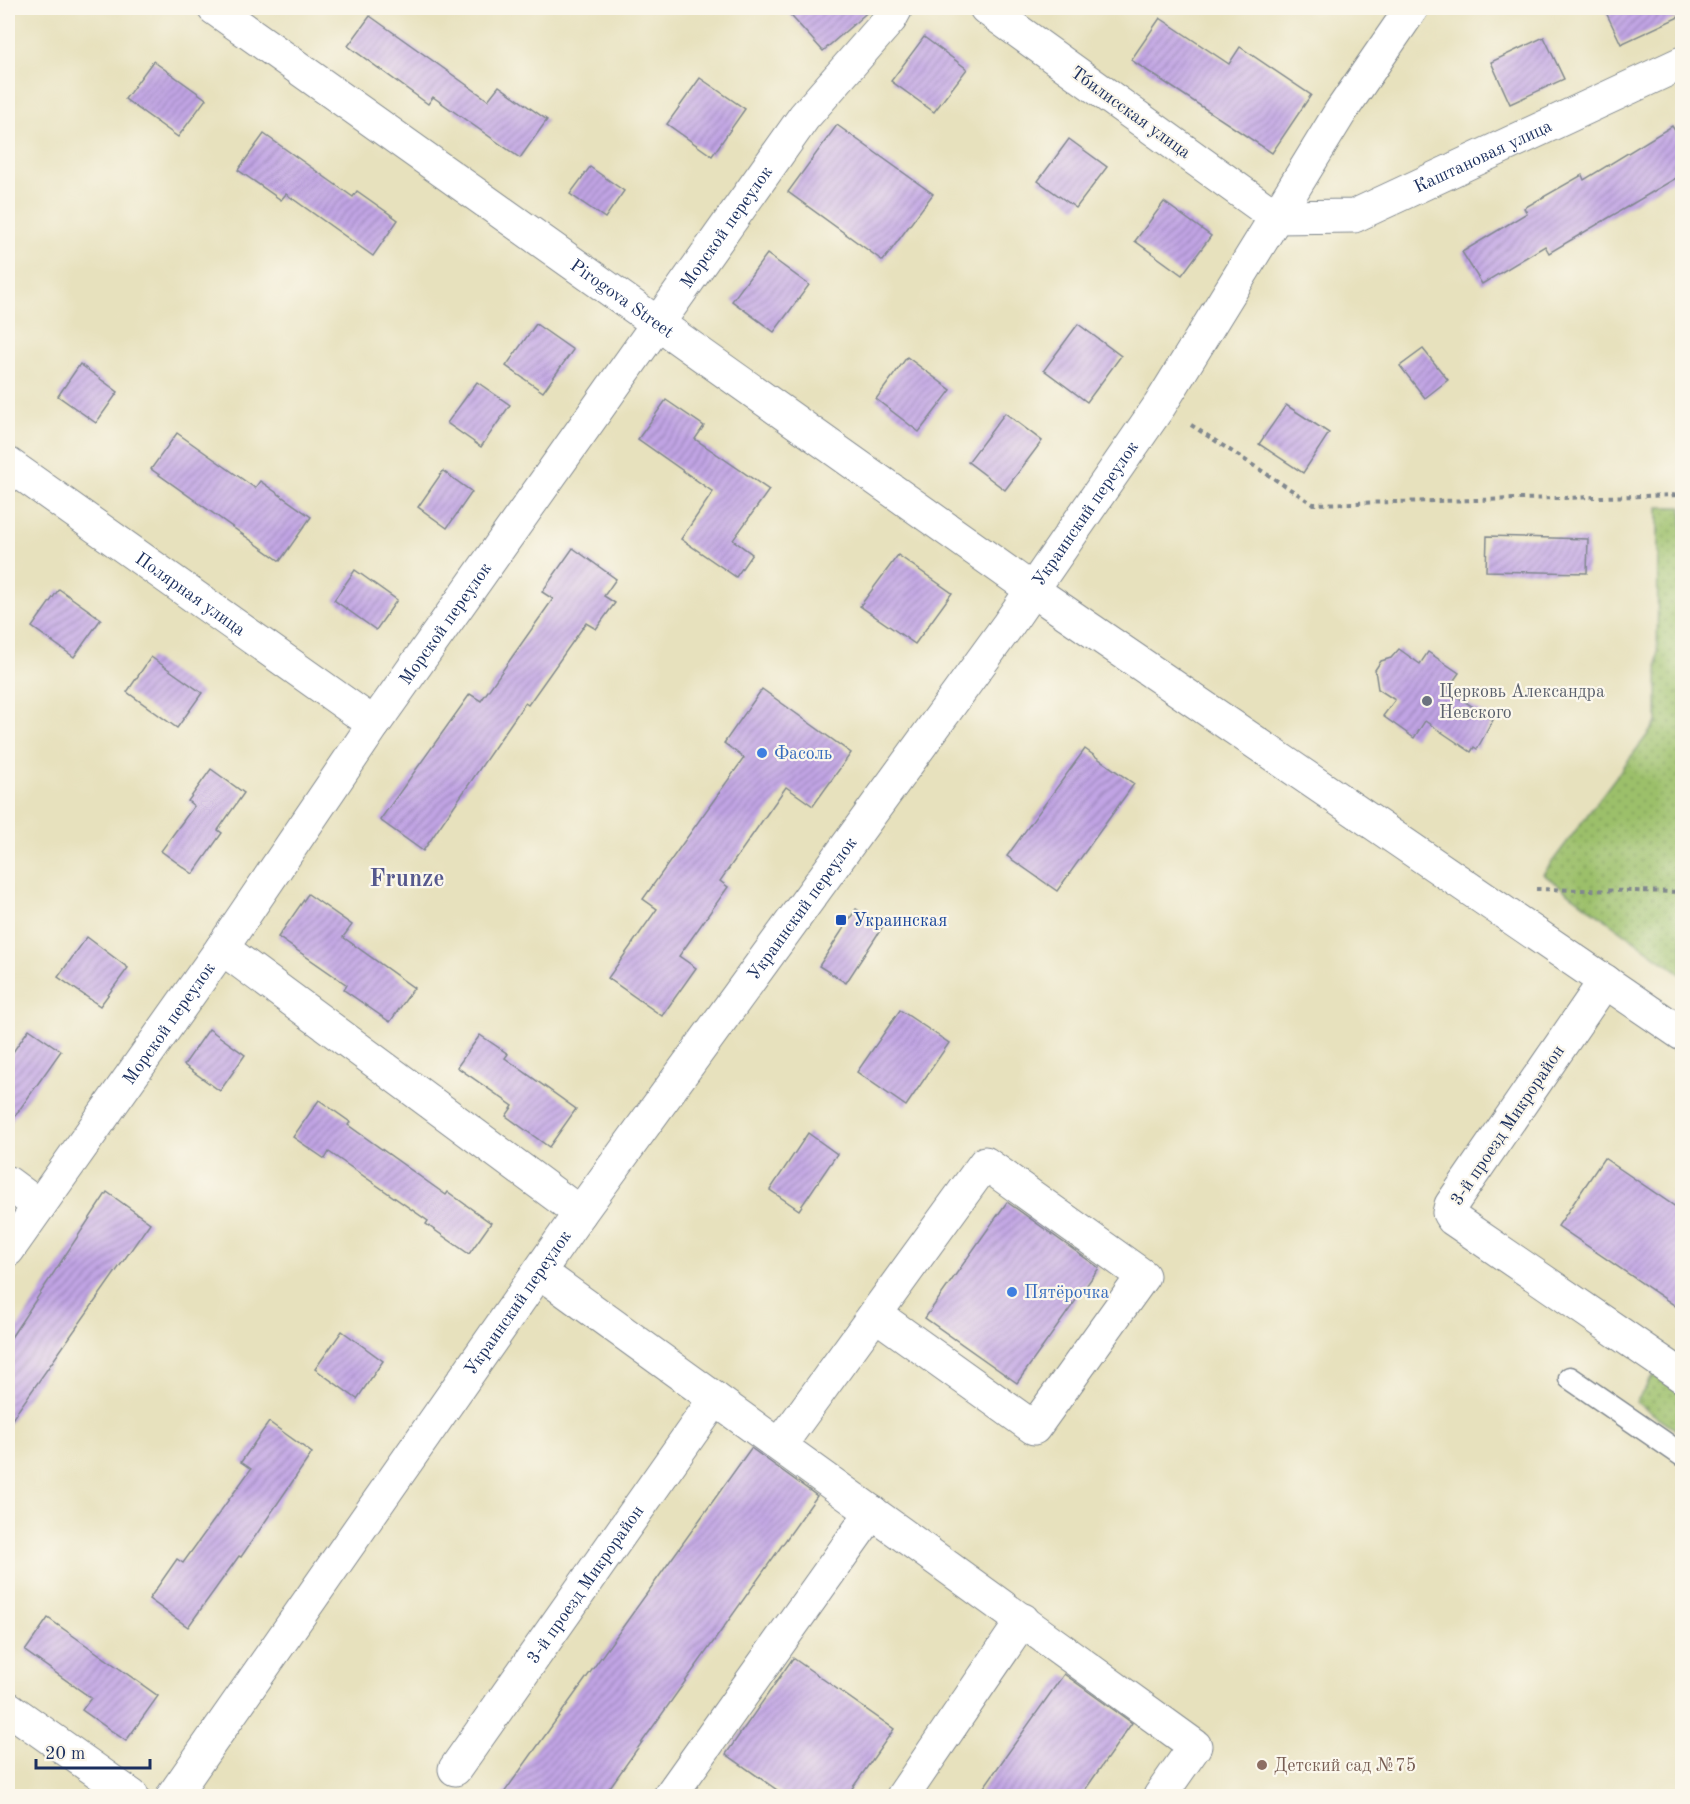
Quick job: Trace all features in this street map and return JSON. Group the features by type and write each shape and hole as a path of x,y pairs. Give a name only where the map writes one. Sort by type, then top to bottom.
{"street":[{"name":"Pirogova Street","path":"214,8 1031,589 1511,919 1683,1034"},
{"name":"Морской переулок","path":"8,1250 222,948 374,724 657,322 804,117 890,19 896,8"},
{"name":"Тбилисская улица","path":"986,8 1276,217"},
{"name":"Украинский переулок","path":"173,1797 541,1273 580,1213 1008,625 1160,405 1341,111 1412,8"},
{"name":"Каштановая улица","path":"1276,217 1354,216 1683,63"},
{"name":"Полярная улица","path":"8,464 374,724"},
{"path":"222,948 580,1213"},
{"name":"3-й проезд Микрорайон","path":"1605,981 1450,1205 1449,1213 1453,1219 1683,1376"},
{"path":"780,1445 984,1163 1143,1276 1034,1428 876,1314"},
{"path":"8,1183 39,1206"},
{"path":"541,1273 1195,1746 1160,1797"},
{"name":"3-й проезд Микрорайон","path":"455,1769 716,1399"},
{"path":"670,1797 872,1512"},
{"path":"903,1797 1023,1620"},
{"path":"8,1708 132,1797"}],"lane":[{"path":"1570,1377 1683,1455"}],"path":[{"path":"1160,405 1313,504 1683,495"},
{"path":"1511,919 1535,889 1683,892"}],"green space":[{"path":"1658,507 1682,507 1682,975 1543,874 1657,722"},
{"path":"1654,1375 1682,1395 1682,1434 1636,1402"}],"building":[{"path":"784,8 872,8 823,51"},
{"path":"1604,8 1683,8 1683,15 1621,44"},
{"path":"370,16 488,100 499,86 547,120 520,158 433,97 428,104 348,46"},
{"path":"1160,18 1229,64 1240,47 1311,95 1272,153 1131,60"},
{"path":"924,37 967,69 934,112 891,81"},
{"path":"1544,37 1564,79 1510,104 1491,62"},
{"path":"153,61 206,99 178,137 125,99"},
{"path":"700,78 745,109 712,156 667,124"},
{"path":"837,125 933,194 883,261 788,192"},
{"path":"1672,126 1683,143 1683,174 1549,253 1545,246 1482,284 1462,252 1527,213 1524,208 1582,175 1584,180"},
{"path":"264,134 353,197 357,191 398,220 373,256 286,194 281,200 238,170"},
{"path":"1069,139 1107,167 1076,208 1038,181"},
{"path":"590,167 624,191 605,218 570,194"},
{"path":"1164,202 1211,236 1182,275 1135,241"},
{"path":"767,254 809,285 774,332 732,301"},
{"path":"536,324 573,350 543,392 506,366"},
{"path":"1078,324 1121,356 1087,402 1044,370"},
{"path":"1423,349 1448,380 1425,398 1400,366"},
{"path":"907,357 951,390 919,432 876,399"},
{"path":"80,364 118,392 96,423 58,396"},
{"path":"477,382 510,405 481,447 447,423"},
{"path":"666,400 704,426 695,439 769,490 733,540 752,554 736,577 681,539 713,492 638,439"},
{"path":"1286,405 1329,433 1303,473 1259,444"},
{"path":"1005,413 1042,441 1005,490 968,462"},
{"path":"177,433 255,488 260,481 311,517 280,561 151,469"},
{"path":"443,471 472,492 447,528 418,507"},
{"path":"1487,536 1588,539 1587,573 1486,571"},
{"path":"573,548 616,579 604,596 615,603 596,629 586,623 528,705 525,703 423,851 380,820 470,694 481,701 553,599 542,592"},
{"path":"898,555 952,593 915,644 860,606"},
{"path":"355,570 397,600 376,630 334,600"},
{"path":"59,589 101,619 74,657 32,627"},
{"name":"Церковь Александра Невского","path":"1399,649 1420,664 1428,652 1459,673 1447,690 1493,720 1477,749 1474,747 1471,752 1425,721 1414,738 1383,716 1395,700 1378,689 1375,670 1381,661 1391,658"},
{"path":"151,657 202,693 177,728 127,692"},
{"path":"762,689 851,753 813,806 786,787 720,881 728,887 679,956 696,968 662,1016 608,978 657,909 643,899 744,758 724,743"},
{"path":"1085,749 1134,784 1057,891 1007,856"},
{"path":"211,769 244,793 218,830 222,833 193,874 161,851 194,806 188,801"},
{"path":"308,894 352,925 343,937 414,988 390,1022 344,990 347,985 278,937"},
{"path":"856,909 883,926 846,983 819,966"},
{"path":"87,937 128,968 100,1006 58,977"},
{"path":"900,1010 949,1043 906,1106 857,1072"},
{"path":"29,1029 61,1051 8,1126 8,1059"},
{"path":"209,1029 245,1055 220,1091 184,1065"},
{"path":"480,1035 508,1054 505,1058 576,1109 549,1147 506,1116 513,1106 457,1067"},
{"path":"319,1100 350,1122 348,1125 446,1195 448,1192 491,1223 469,1254 426,1224 428,1221 329,1152 325,1159 293,1137"},
{"path":"808,1133 837,1154 799,1210 770,1190"},
{"path":"1604,1158 1683,1212 1683,1311 1558,1226"},
{"path":"107,1192 150,1223 8,1425 8,1342"},
{"name":"Пятёрочка","path":"1007,1202 1099,1268 1017,1383 925,1318"},
{"path":"342,1331 383,1361 357,1399 315,1369"},
{"path":"269,1422 312,1453 241,1557 239,1556 188,1627 149,1599 177,1559 183,1563 251,1469 241,1462"},
{"path":"751,1448 817,1496 603,1797 501,1797"},
{"path":"48,1618 158,1696 126,1741 82,1710 91,1698 25,1651"},
{"path":"793,1658 894,1729 846,1797 787,1797 726,1754"},
{"path":"1064,1674 1132,1723 1080,1797 977,1797"}],"place":[{"name":"Церковь Александра Невского","path":"1427,701"},
{"name":"Фасоль","path":"762,753"},
{"name":"Украинская","path":"841,920"},
{"name":"Пятёрочка","path":"1012,1292"},
{"name":"Детский сад №75","path":"1262,1765"}],"district":[{"name":"Frunze","path":"407,878"}]}
